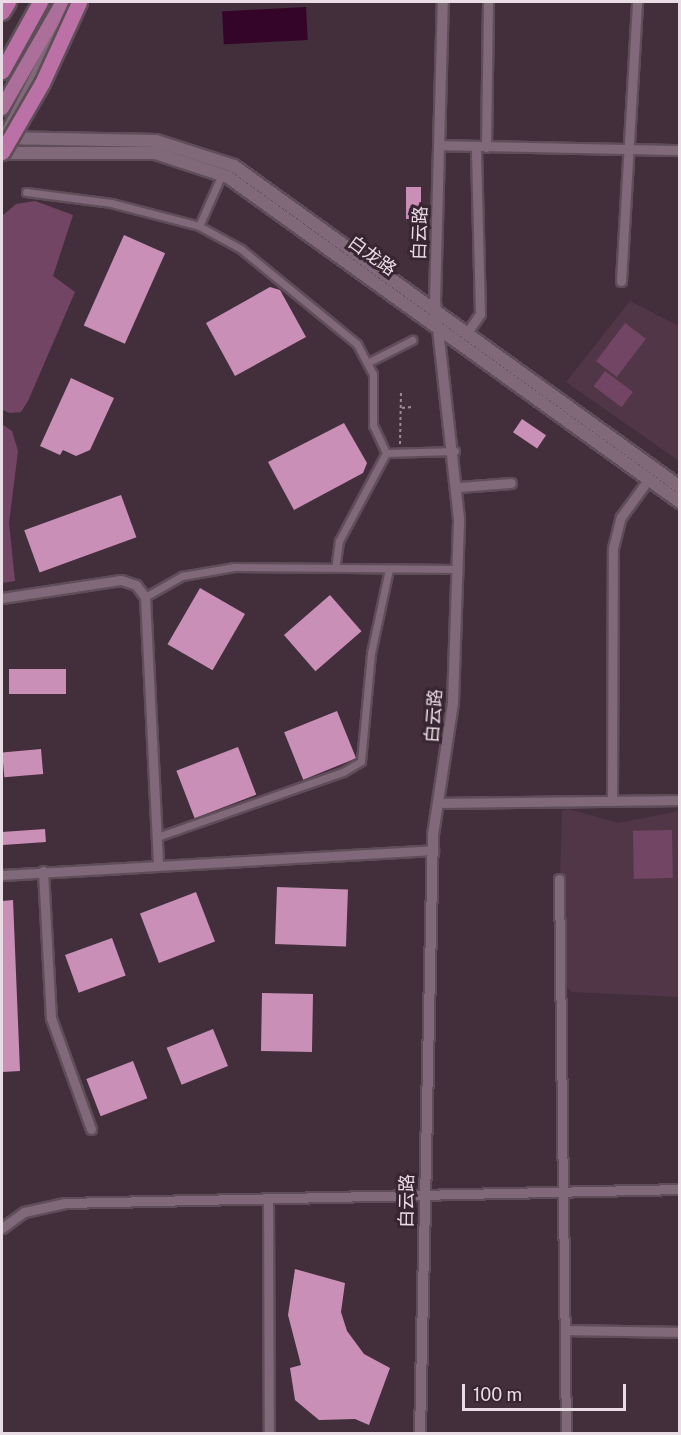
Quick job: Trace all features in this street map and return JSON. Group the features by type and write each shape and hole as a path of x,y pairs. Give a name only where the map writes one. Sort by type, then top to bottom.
{"highway":[{"path":"2,11 7,2"},
{"path":"2,70 40,2"},
{"path":"2,145 78,2"}],"main road":[{"path":"2,75 45,2"},
{"path":"2,108 63,2"},
{"name":"白龙路","path":"2,145 156,141 195,150 259,181 680,487"},
{"name":"白龙路","path":"2,145 155,153 222,174 680,502"}],"street":[{"name":"白云路","path":"420,1434 423,1193 433,850 453,703 459,487 436,311 443,2"},
{"path":"468,333 480,314 481,147 488,2"},
{"path":"621,281 638,2"},
{"path":"439,145 629,152 680,150"},
{"path":"199,226 222,174"},
{"path":"26,192 111,203 199,226 241,249 357,344 373,374 373,425 386,453"},
{"path":"367,363 412,340"},
{"path":"386,453 455,451"},
{"path":"335,568 339,541 386,453"},
{"path":"612,801 613,548 621,517 648,480"},
{"path":"459,487 511,483"},
{"path":"145,597 182,576 234,567 456,569"},
{"path":"157,837 361,761 371,653 389,569"},
{"path":"2,598 121,580 136,585 145,597 158,864"},
{"path":"440,803 680,800"},
{"path":"2,874 433,850"},
{"path":"43,871 51,1018 91,1129"},
{"path":"559,879 568,1330 566,1434"},
{"path":"2,1228 24,1212 65,1203 680,1188"},
{"path":"268,1198 268,1434"},
{"path":"568,1330 680,1332"}],"path":[{"path":"399,452 401,393"},
{"path":"402,408 412,407"}],"shaded area":[{"path":"306,7 308,40 224,44 222,11"},
{"path":"35,201 73,215 53,276 75,292 28,401 21,412 10,413 2,410 2,216 16,204"},
{"path":"630,301 679,326 679,461 566,382"},
{"path":"625,323 646,339 617,377 596,361"},
{"path":"605,371 633,392 622,407 594,386"},
{"path":"2,424 12,431 18,451 9,523 15,581 2,583"},
{"path":"569,809 618,823 679,811 679,997 572,992 557,979 562,811"},
{"path":"672,830 673,878 634,879 633,831"}],"building":[{"path":"406,187 421,187 421,219 406,219"},
{"path":"124,235 165,253 125,344 84,325"},
{"path":"270,287 280,290 306,337 235,376 206,323"},
{"path":"71,378 114,398 90,450 76,456 63,450 60,455 40,446"},
{"path":"522,419 546,435 537,448 513,432"},
{"path":"344,423 367,463 363,473 294,510 268,462"},
{"path":"121,495 136,537 40,573 24,530"},
{"path":"200,588 245,614 213,670 168,644"},
{"path":"330,595 361,631 315,671 284,635"},
{"path":"9,669 66,669 66,694 9,694"},
{"path":"337,711 356,758 303,780 284,732"},
{"path":"238,747 256,795 195,818 176,771"},
{"path":"41,749 43,774 4,777 2,752"},
{"path":"45,829 46,842 3,845 2,832"},
{"path":"277,887 348,889 346,946 275,944"},
{"path":"196,892 215,941 159,963 140,914"},
{"path":"13,900 20,1071 2,1072 2,901"},
{"path":"112,938 126,976 79,993 65,955"},
{"path":"262,993 313,994 312,1052 261,1051"},
{"path":"213,1029 228,1066 182,1085 167,1048"},
{"path":"133,1061 147,1098 101,1116 86,1079"},
{"path":"295,1269 345,1283 341,1312 347,1331 364,1354 390,1368 369,1425 355,1419 319,1420 295,1400 290,1368 301,1365 288,1315"}]}
